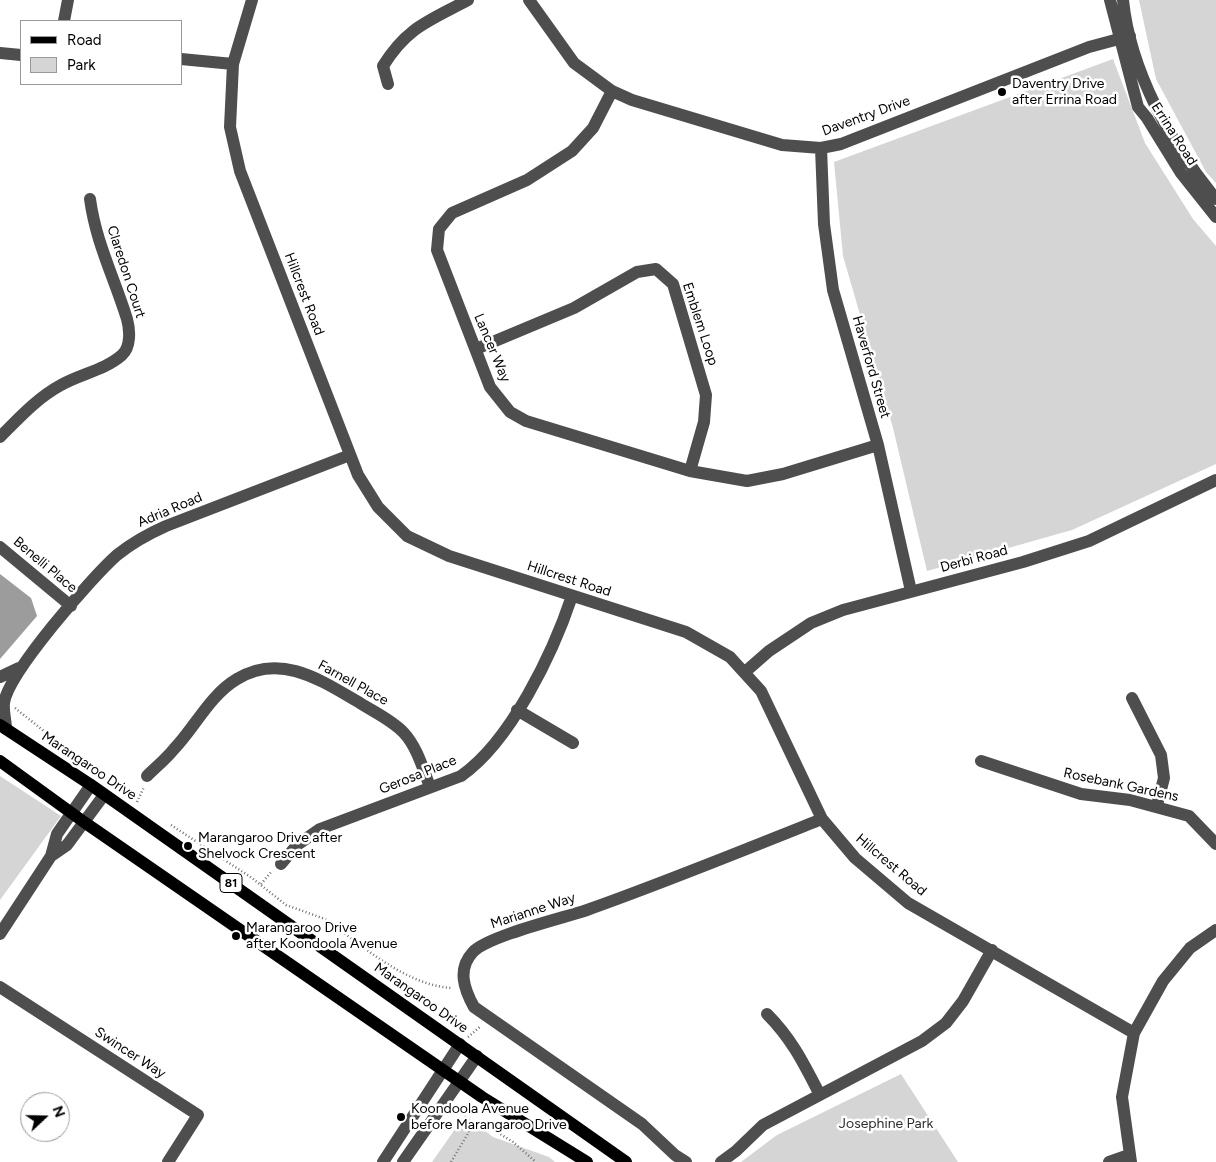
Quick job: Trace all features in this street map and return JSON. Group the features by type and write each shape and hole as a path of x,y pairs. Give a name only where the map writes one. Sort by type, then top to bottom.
{"main road":[{"name":"Marangaroo Drive","path":"3,727 91,785 626,1162"},
{"name":"81","path":"0,761 70,813 460,1081 587,1162"}],"street":[{"path":"64,20 68,0"},
{"name":"Hillcrest Road","path":"252,0 233,64 230,126 240,171 358,475 378,507 407,536 449,556 686,632 730,657 746,672 761,691 822,820 855,858 908,903 1134,1033"},
{"path":"388,84 382,66 396,45 414,28 468,0"},
{"name":"Daventry Drive","path":"529,0 574,63 612,91 632,100 782,145 821,148 841,144 1089,47 1125,37"},
{"name":"Errina Road","path":"1110,0 1164,122 1183,156 1216,199"},
{"name":"Errina Road","path":"1123,0 1125,37 1138,107 1154,128 1181,173 1216,217"},
{"path":"0,53 20,55"},
{"path":"182,59 233,64"},
{"name":"Lancer Way","path":"612,91 593,128 572,151 527,180 452,213 439,229 437,250 490,387 510,412 526,421 690,471 747,481 783,474 878,445"},
{"name":"Haverford Street","path":"821,148 824,224 833,290 878,445 911,591"},
{"name":"Claredon Court","path":"0,437 42,396 62,384 109,363 124,354 130,337 128,320 98,240 90,199"},
{"name":"Emblem Loop","path":"476,349 574,308 637,272 656,269 674,284 706,394 704,422 690,471"},
{"name":"Adria Road","path":"3,727 5,700 19,668 100,571 141,538 350,455"},
{"name":"Derbi Road","path":"746,672 769,650 811,623 870,601 1023,562 1089,541 1216,480"},
{"name":"Benelli Place","path":"0,547 71,606"},
{"name":"Gerosa Place","path":"281,864 298,844 320,829 461,776 479,764 494,746 540,673 562,625 572,596"},
{"name":"Adria Road","path":"0,677 19,668"},
{"name":"Farnell Place","path":"147,776 174,749 218,695 237,679 261,668 291,668 314,677 387,719 404,732 416,751 430,787"},
{"path":"1132,698 1161,755 1164,778 1157,806"},
{"path":"517,710 573,743"},
{"name":"Rosebank Gardens","path":"981,761 1081,794 1130,800 1189,816 1216,844"},
{"path":"52,856 57,834 91,785"},
{"path":"0,934 52,856 67,845 104,795"},
{"name":"Marianne Way","path":"465,991 463,970 473,952 488,942 587,910 822,820"},
{"path":"1109,1162 1130,1159 1122,1097 1134,1033 1164,981 1179,961 1190,948 1216,930"},
{"path":"720,1162 736,1151 763,1125 922,1041 946,1024 963,1001 992,950"},
{"name":"Swincer Way","path":"0,987 198,1115 168,1162"},
{"path":"465,991 474,1008 642,1124 675,1155 686,1162"},
{"path":"767,1014 785,1032 795,1046 820,1095"},
{"path":"383,1162 460,1044"},
{"path":"403,1162 477,1056"}],"path":[{"path":"5,700 94,772"},
{"path":"137,802 143,793 147,776"},
{"path":"129,798 145,808"},
{"path":"169,823 261,884 286,905 324,919 410,978 428,985 465,991"},
{"path":"261,884 281,864"},
{"path":"460,1044 489,1018"},
{"path":"446,1101 458,1110 489,1115"},
{"path":"451,1162 470,1130 489,1127 513,1142 536,1162"}],"green space":[{"path":"1139,0 1216,0 1216,183 1206,172 1156,79"},
{"path":"1113,59 1145,143 1193,219 1216,246 1216,464 1072,530 927,571 893,428 843,256 834,162"},
{"path":"0,776 61,816 0,900"},
{"name":"Josephine Park","path":"901,1074 958,1162 741,1162 777,1135"},
{"path":"465,1115 493,1137 549,1157 555,1162 432,1162"}],"shaded area":[{"path":"0,574 31,598 37,616 0,659"}],"place":[{"name":"Daventry Drive after Errina Road","path":"1002,92"},
{"name":"Marangaroo Drive after Shelvock Crescent","path":"188,846"},
{"name":"Marangaroo Drive after Koondoola Avenue","path":"236,936"},
{"name":"Koondoola Avenue before Marangaroo Drive","path":"401,1117"}]}
